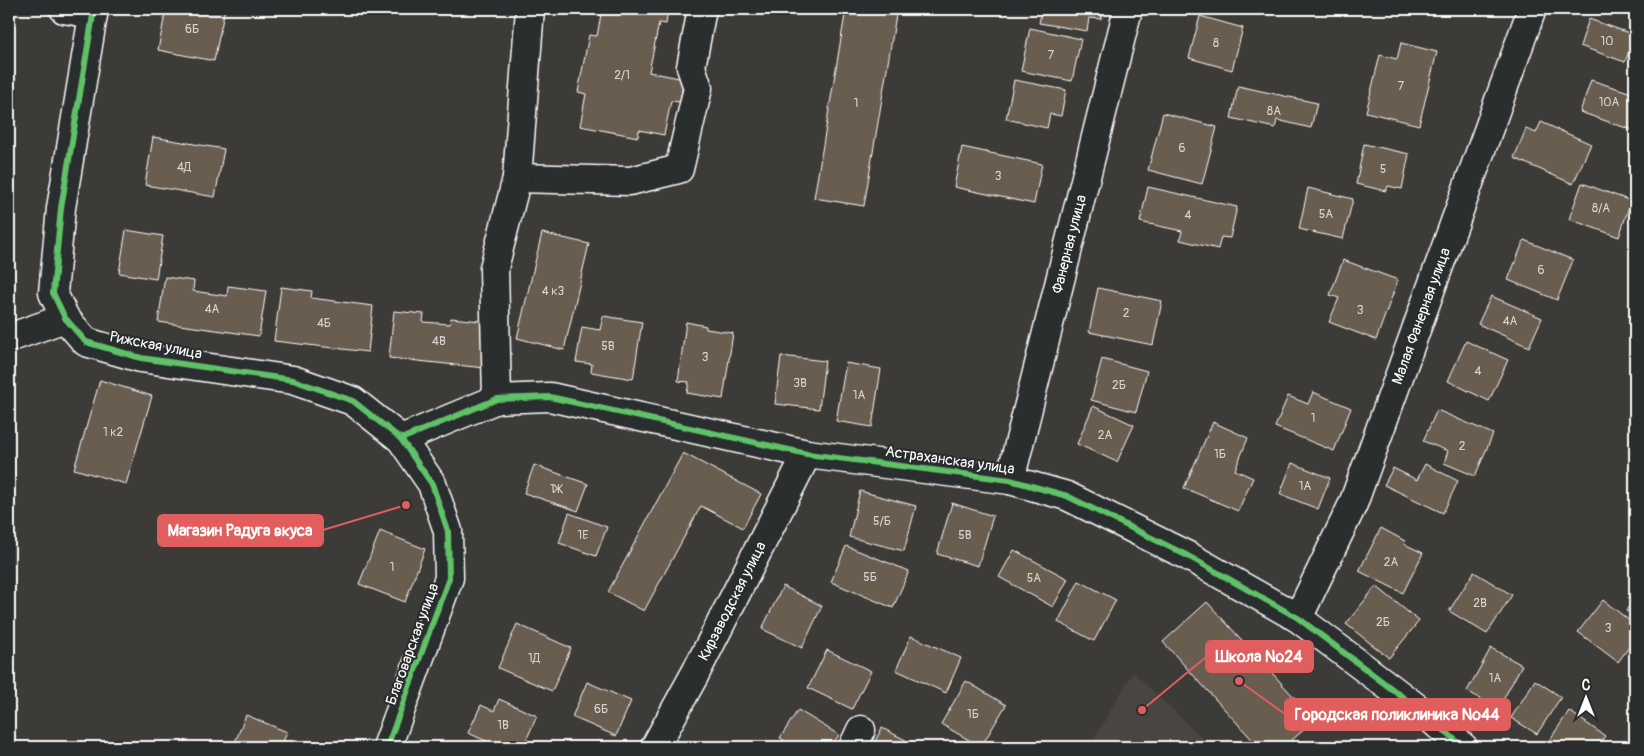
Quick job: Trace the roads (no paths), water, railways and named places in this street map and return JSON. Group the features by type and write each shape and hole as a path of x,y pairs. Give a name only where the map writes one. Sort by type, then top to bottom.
{"street":[{"path":"64,9 94,11"},
{"path":"497,399 494,268 517,178 530,9"},
{"path":"517,178 630,181 679,169 698,88 691,67 702,9"},
{"name":"Фанерная улица","path":"1010,480 1128,9"},
{"name":"Малая Фанерная улица","path":"1298,618 1352,504 1532,9"},
{"name":"Рижская улица","path":"94,11 61,208 53,293 66,318 86,342 141,358 293,380 353,402 401,439"},
{"path":"9,338 66,318"},
{"name":"Астраханская улица","path":"401,439 497,399 550,397 807,454 1010,480 1067,496 1188,556 1298,618 1429,717 1463,747"},
{"name":"Благоварская улица","path":"386,747 450,578 448,531 432,484 401,439"},
{"name":"Кирзаводская улица","path":"655,747 695,674 807,454"}],"place":[{"name":"Магазин Радуга вкуса","path":"406,505"},
{"name":"Городская поликлиника №44","path":"1239,681"},
{"name":"Школа №24","path":"1142,710"}]}
